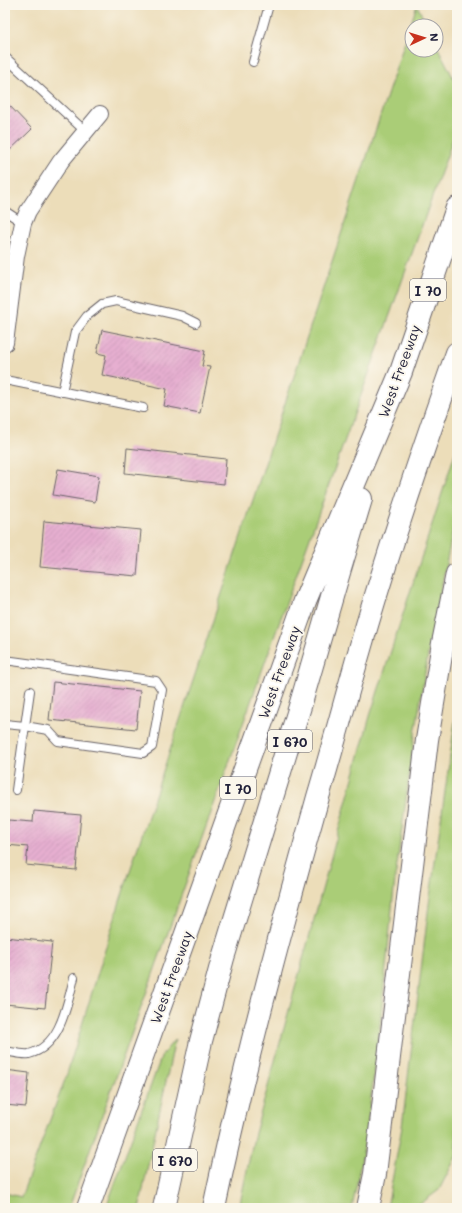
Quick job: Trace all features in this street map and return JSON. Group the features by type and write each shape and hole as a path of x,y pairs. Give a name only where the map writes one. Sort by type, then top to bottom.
{"highway":[{"name":"West Freeway","path":"88,1208 305,601 401,372 457,208"},
{"name":"I 670","path":"214,1208 230,1128 303,850 368,623 426,442 457,354"},
{"name":"I 670","path":"164,1208 201,1041 223,958 401,372"},
{"path":"368,1208 375,1174 427,740 443,643 457,574"}],"street":[{"path":"5,343 8,299 16,256 28,211 57,167 100,114"}],"lane":[{"path":"253,62 268,5"},
{"path":"5,57 86,131"},
{"path":"5,211 24,223"},
{"path":"62,392 75,332 87,316 102,304 116,301 182,316 196,323"},
{"path":"5,380 143,408"},
{"path":"5,660 156,681 162,690 152,747 143,753 58,741 48,730 5,724"},
{"path":"16,790 30,691"},
{"path":"5,1051 28,1054 40,1050 51,1039 60,1027 74,978"}],"green space":[{"path":"417,5 423,18 413,18"},
{"path":"404,44 404,58 443,58 457,85 457,128 69,1208 5,1208 5,1193 21,1197 66,1077 121,898"},
{"path":"457,447 457,510 429,648 415,734 395,879 378,1045 365,1142 352,1208 239,1208 254,1137 370,716"},
{"path":"457,707 457,1155 439,1190 415,1208 387,1208 402,1127 429,904"},
{"path":"175,1039 139,1208 106,1208 162,1055"}],"building":[{"path":"5,101 32,129 5,155"},
{"path":"102,330 205,351 202,366 210,367 200,413 164,406 167,389 102,375 106,355 97,353"},
{"path":"127,448 226,459 224,484 125,473"},
{"path":"58,469 99,476 95,502 53,495"},
{"path":"44,521 141,530 137,576 40,567"},
{"path":"53,682 140,691 136,729 49,720"},
{"path":"34,811 81,815 76,870 26,865 28,847 6,845 8,820 33,822"},
{"path":"5,937 52,942 45,1008 5,1004"},
{"path":"5,1070 29,1073 26,1107 5,1105"}]}
